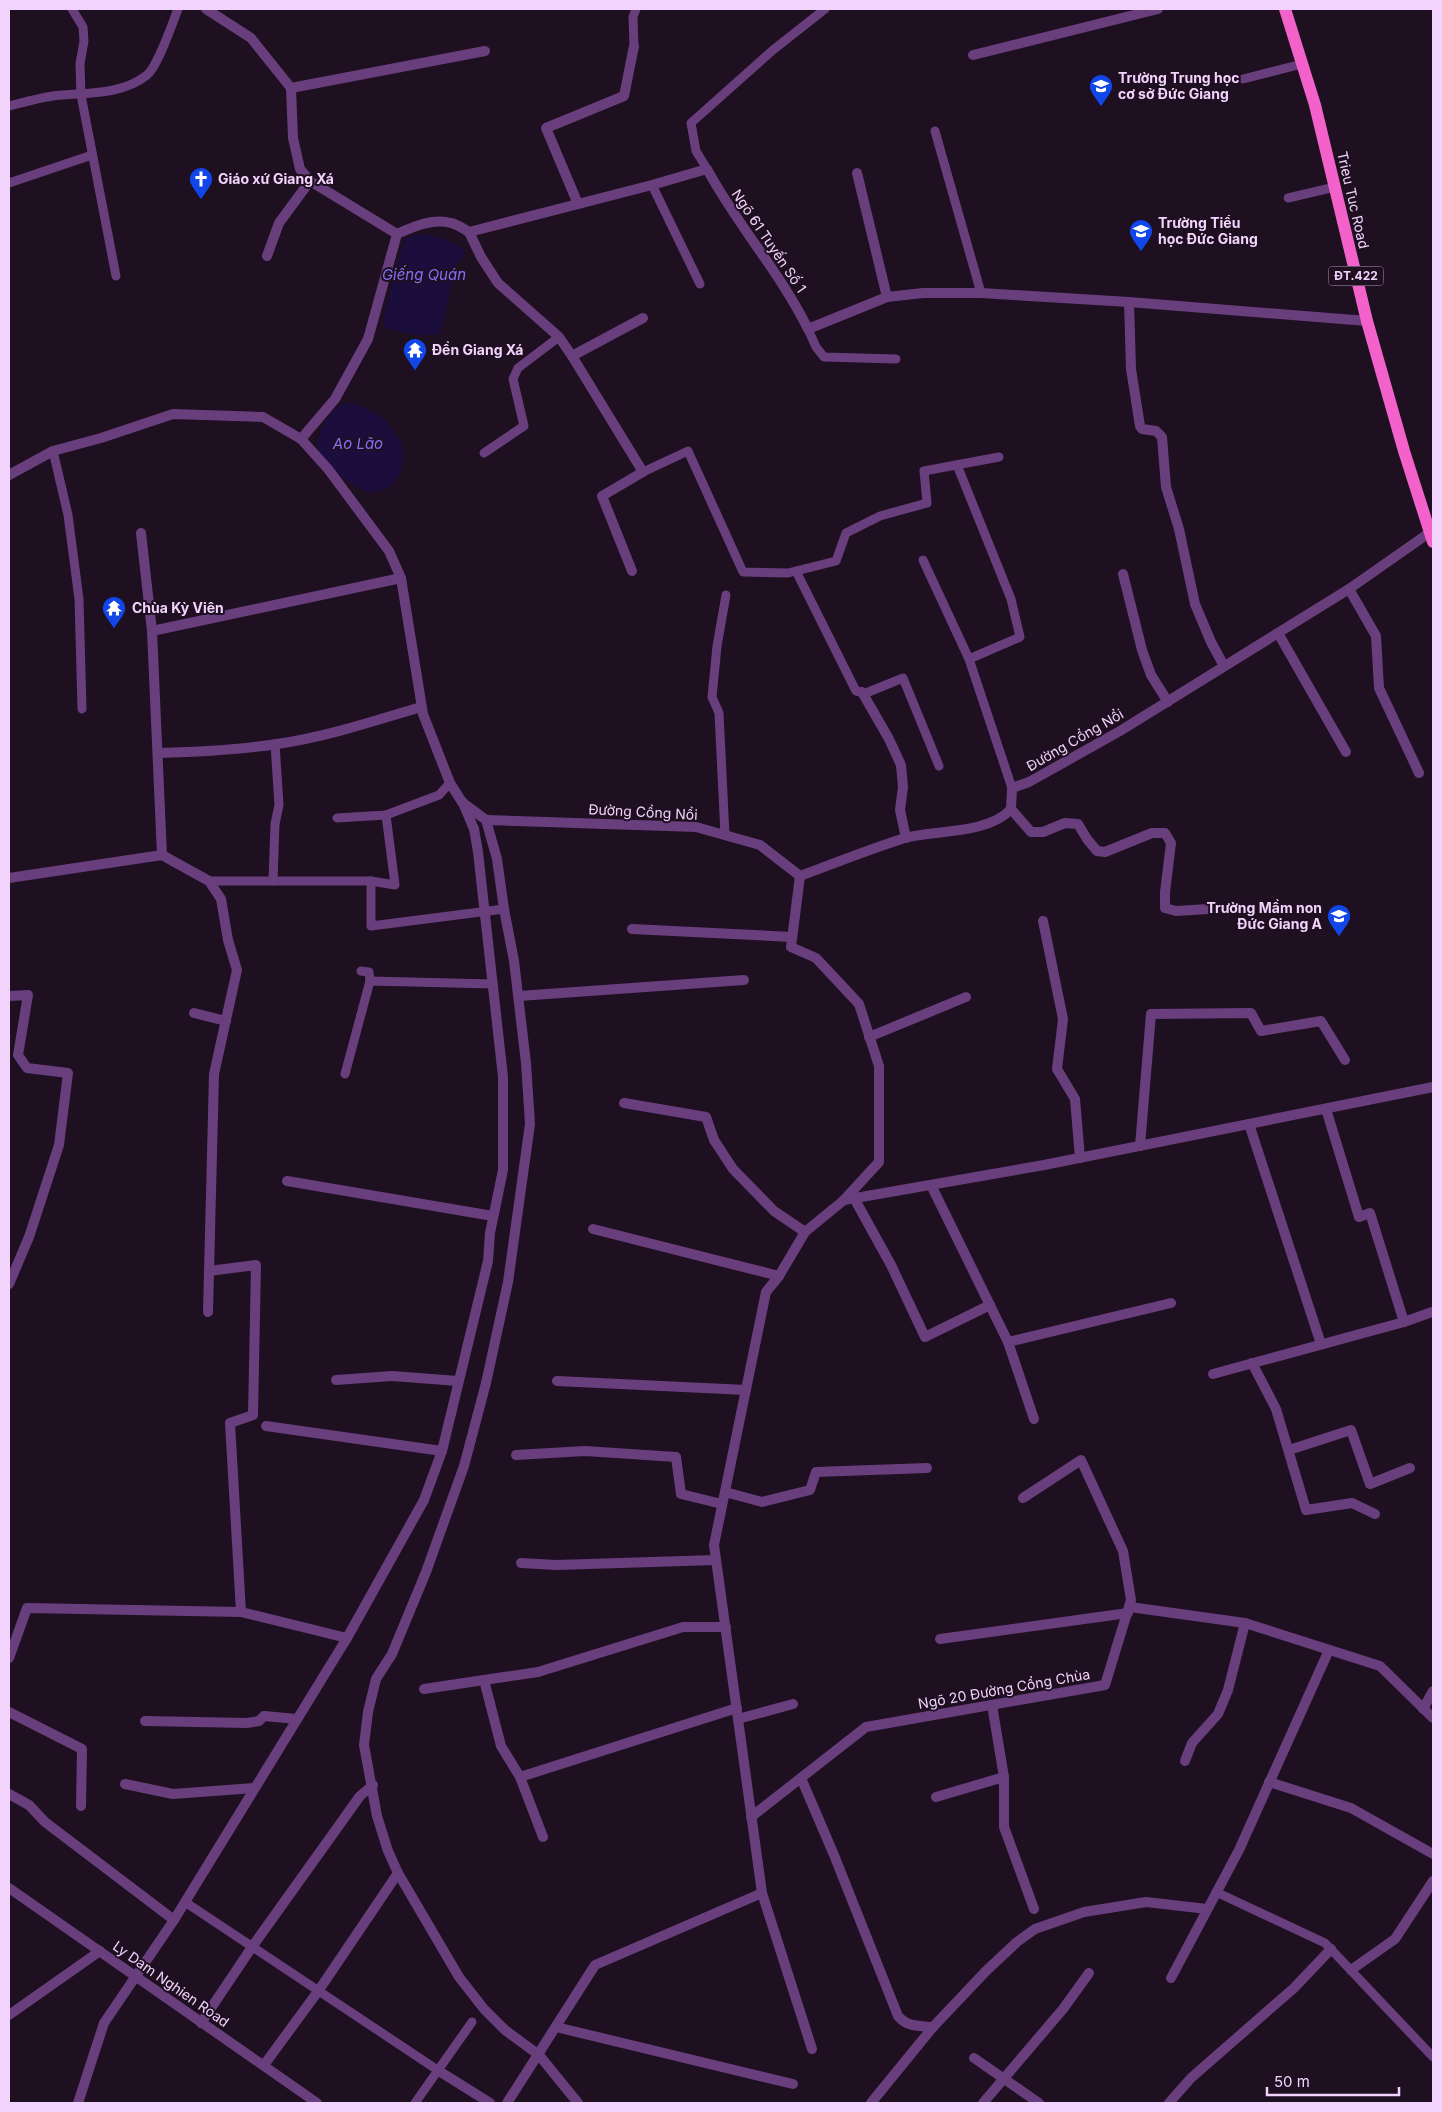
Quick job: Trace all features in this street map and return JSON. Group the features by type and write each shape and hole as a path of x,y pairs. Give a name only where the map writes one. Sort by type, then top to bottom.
{"main road":[{"name":"Trieu Tuc Road","path":"1286,9 1315,105 1367,321 1431,538"}],"street":[{"path":"206,9 251,38 291,88 293,138 300,169 310,181 397,234"},
{"path":"973,55 1158,9"},
{"path":"578,204 546,128 624,96 634,46"},
{"path":"291,88 485,52"},
{"path":"469,232 707,169"},
{"name":"Ngõ 61 Tuyến Số 1","path":"707,169 721,194 775,274 808,328"},
{"path":"858,173 887,297"},
{"path":"267,256 279,223 310,181"},
{"path":"300,439 335,399 368,339 397,234 416,225 451,222 469,232 481,257 498,283 559,337 642,472 602,496 632,571"},
{"path":"808,328 887,297 923,293 981,293 1129,302 1367,321"},
{"path":"1129,302 1130,369 1140,426 1142,430 1156,431 1162,437 1166,487 1185,553 1196,604 1211,642 1224,666"},
{"path":"572,356 643,318"},
{"path":"9,475 53,451 173,414 263,417 300,439 328,469 389,551 401,578 423,714 450,783 462,802 474,829 503,1077 503,1170 493,1216 488,1261 442,1451 424,1500 347,1638 174,1920 137,1978 104,2023 78,2103"},
{"path":"141,534 152,632 159,752 162,854"},
{"name":"Đường Cổng Nổi","path":"1012,788 1029,782 1168,702 1431,538"},
{"path":"1123,574 1142,650 1151,675 1168,702"},
{"path":"152,632 401,578"},
{"path":"1349,589 1376,636 1379,688 1419,773"},
{"path":"1278,633 1346,752"},
{"path":"862,692 890,739 901,765 903,787 900,810 906,838"},
{"path":"159,752 214,751 275,744 365,724 421,707"},
{"path":"1012,788 1012,809 1031,832 1043,832 1065,823 1078,824 1087,840 1097,851 1105,852 1152,833 1165,833 1171,843 1165,908 1176,911 1208,909"},
{"path":"462,802 486,820 497,859 519,996 530,1124 508,1282 486,1383 464,1466 426,1572 392,1654 376,1679 368,1712 364,1745 378,1816 388,1851 398,1873 459,1977 484,2009 505,2030 539,2055 578,2103"},
{"path":"812,2049 762,1893 714,1544 766,1292 779,1276 805,1232 849,1199 879,1162 879,1066 858,1004 816,958 791,947 800,876 906,838 996,821 1005,817 1012,809"},
{"name":"Đường Cổng Nổi","path":"486,820 696,827 760,845 800,876"},
{"path":"9,878 162,854 209,881 221,899 228,940 237,970 214,1074 208,1312"},
{"path":"1043,921 1063,1019 1057,1069 1075,1099 1080,1158"},
{"path":"632,929 792,937"},
{"path":"519,996 744,980"},
{"path":"9,996 28,994 18,1055 27,1068 68,1073 59,1145 29,1237 9,1284"},
{"path":"869,1037 966,997"},
{"path":"194,1013 226,1021"},
{"path":"1140,1146 1151,1014 1251,1013 1261,1031 1321,1021 1345,1060"},
{"path":"849,1199 1080,1158 1433,1087"},
{"path":"624,1103 706,1117 714,1140 733,1168 774,1211 805,1232"},
{"path":"1326,1109 1359,1217 1370,1213 1404,1322"},
{"path":"1249,1124 1321,1344"},
{"path":"287,1181 493,1216"},
{"path":"931,1185 1008,1342 1034,1419"},
{"path":"849,1199 892,1265 926,1337 990,1305"},
{"path":"593,1229 779,1276"},
{"path":"209,1271 256,1265 253,1415 230,1423 241,1612"},
{"path":"1008,1342 1171,1303"},
{"path":"1213,1374 1404,1322 1432,1312"},
{"path":"1252,1363 1276,1409 1306,1510 1352,1503 1375,1514"},
{"path":"336,1380 392,1376 458,1381"},
{"path":"557,1381 746,1390"},
{"path":"266,1426 442,1451"},
{"path":"1289,1450 1351,1430 1370,1484 1410,1468"},
{"path":"516,1455 585,1451 676,1457 682,1494 722,1504"},
{"name":"Ngõ 20 Đường Cổng Chùa","path":"751,1817 866,1727 1105,1685 1132,1600 1123,1551 1081,1460 1023,1498"},
{"path":"725,1492 762,1502 810,1490 816,1472 927,1468"},
{"path":"521,1563 556,1565 716,1560"},
{"path":"9,1658 27,1608 241,1612 347,1638"},
{"path":"940,1639 1129,1610 1245,1623 1380,1666 1433,1718"},
{"path":"1185,1761 1192,1743 1218,1714 1228,1690 1245,1623"},
{"path":"424,1690 538,1672 683,1627 726,1627"},
{"path":"1171,1978 1238,1850 1329,1650"},
{"path":"484,1680 501,1746 520,1777 542,1837"},
{"path":"1424,1709 1433,1691"},
{"path":"738,1720 793,1704"},
{"path":"992,1705 1004,1777 1004,1827 1034,1909"},
{"path":"520,1777 737,1708"},
{"path":"9,1712 82,1749 81,1806"},
{"path":"145,1721 247,1723 259,1721 264,1716 297,1719"},
{"path":"936,1797 1004,1777"},
{"path":"801,1778 898,2016 903,2022 911,2026 933,2027"},
{"path":"1269,1782 1351,1808 1433,1854"},
{"path":"125,1784 173,1794 254,1788"},
{"path":"201,2023 252,1947 360,1796 373,1786"},
{"path":"9,1794 29,1804 45,1822 174,1920"},
{"path":"264,2065 319,1990 398,1873"},
{"path":"1351,1970 1395,1939 1433,1881"},
{"name":"Ly Dam Nghien Road","path":"9,1888 317,2103"},
{"path":"508,2103 594,1965 762,1893"},
{"path":"871,2103 933,2027 986,1971 1035,1929 1084,1912 1146,1902 1208,1909"},
{"path":"1169,2103 1192,2078 1294,1988 1331,1949"},
{"path":"9,2015 100,1951"},
{"path":"983,2103 1063,2009 1089,1973"},
{"path":"556,2027 793,2084"},
{"path":"974,2058 1039,2103"},
{"path":"439,2072 490,2103"}],"lane":[{"path":"72,9 83,27 84,41 80,64 81,94 116,276"},
{"path":"9,106 60,95 110,91 131,84 148,75 178,9"},
{"path":"634,46 633,17 636,9"},
{"path":"707,169 696,151 691,124 773,50 825,9"},
{"path":"1243,79 1302,64"},
{"path":"935,130 981,293"},
{"path":"9,183 92,155"},
{"path":"652,185 700,284"},
{"path":"1288,198 1335,187"},
{"path":"808,328 816,347 824,357 896,360"},
{"path":"484,452 524,426 513,379 518,368 559,337"},
{"path":"53,451 68,515 80,599 82,709"},
{"path":"642,472 688,451 743,572 788,573 836,561 846,533 880,516 927,503 924,471 999,457"},
{"path":"958,465 1011,598 1020,637 969,659"},
{"path":"923,560 969,659 1012,788"},
{"path":"796,571 856,690 866,693 903,678 939,766"},
{"path":"725,835 719,713 712,697 726,595"},
{"path":"273,881 275,824 279,805 275,744"},
{"path":"337,818 386,815 439,795 450,783"},
{"path":"209,881 371,881 395,885 386,815"},
{"path":"371,881 371,926 504,909"},
{"path":"345,1074 370,981 369,972 361,971"},
{"path":"370,981 493,984"},
{"path":"1216,1892 1324,1943 1433,2056"},
{"path":"185,1902 439,2072"},
{"path":"414,2103 439,2072 472,2022"}],"water":[{"name":"Giếng Quán","path":"414,235 440,238 463,249 464,256 456,265 440,334 412,334 384,326 383,320 404,240"},
{"name":"Ao Lão","path":"351,403 371,410 384,419 401,443 403,459 399,475 394,482 381,491 366,491 349,482 326,462 318,448 320,432 333,410 344,404"}],"place":[{"name":"Trường Trung học cơ sở Đức Giang","path":"1101,107"},
{"name":"Giáo xứ Giang Xá","path":"201,200"},
{"name":"Trường Tiểu học Đức Giang","path":"1141,252"},
{"name":"Đền Giang Xá","path":"415,371"},
{"name":"Chùa Kỳ Viên","path":"114,629"},
{"name":"Trường Mầm non Đức Giang A","path":"1339,937"}]}
